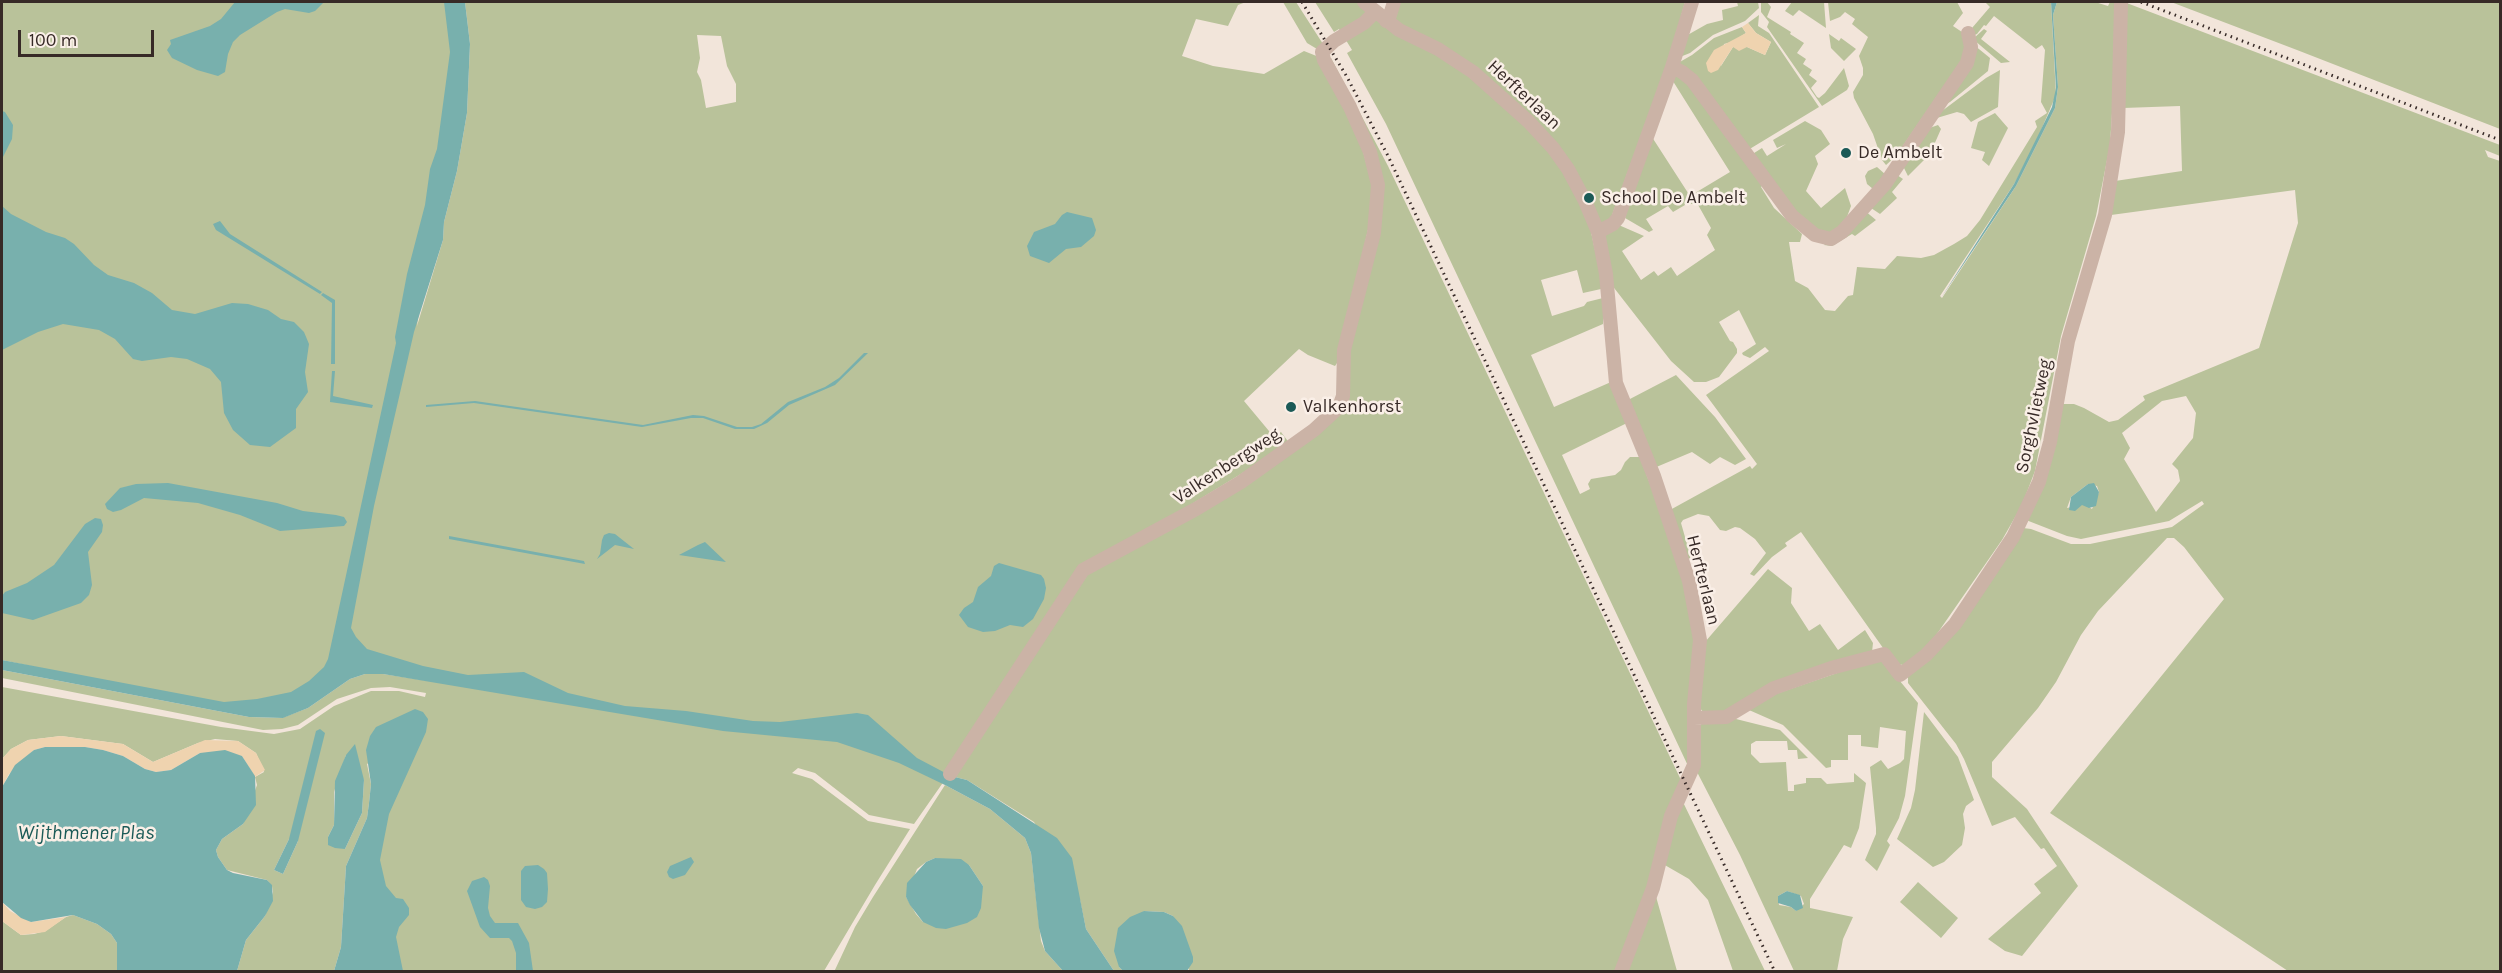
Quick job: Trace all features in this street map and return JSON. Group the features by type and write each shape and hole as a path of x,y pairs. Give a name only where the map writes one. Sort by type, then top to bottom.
{"street":[{"name":"Herfterlaan","path":"1364,2 1381,17 1473,72 1529,122 1553,148 1568,169 1598,232 1606,274 1610,339 1616,383 1654,476 1689,581 1697,617 1700,654 1694,718 1695,759 1671,816 1653,888 1621,972"},
{"path":"1381,17 1390,15 1394,2"},
{"path":"1598,232 1613,224 1618,218 1672,67 1692,2"},
{"name":"Sorghvlietweg","path":"1694,718 1726,717 1774,688 1831,668 1884,654 1900,675 1933,649 1955,624 2013,537 2039,482 2050,442 2068,340 2105,215 2118,132 2121,2"},
{"name":"Valkenbergweg","path":"950,774 1083,570 1241,482 1314,430 1339,407 1343,396 1344,350 1374,233 1378,185 1370,152 1322,52 1334,41 1364,23 1381,17"},
{"path":"1672,67 1692,80 1792,216 1815,235 1831,239 1842,232 1885,184 1967,63 1971,47 1968,33"}],"green space":[{"path":"2,2 449,2 454,68 417,326 443,240 444,222 457,171 467,113 470,44 465,2 1246,2 1238,5 1228,26 1196,19 1182,56 1213,66 1264,74 1304,51 1319,57 1358,131 1375,198 1339,360 1335,366 1299,349 1244,401 1274,437 1281,432 1290,444 1074,576 942,784 914,824 869,815 815,773 798,768 792,773 812,779 868,821 910,829 824,971 339,971 399,745 367,764 371,784 367,818 346,866 341,947 334,971 237,971 246,940 265,916 273,892 272,886 267,880 227,870 216,850 222,839 243,824 257,785 255,777 264,772 256,753 238,741 215,739 198,743 153,762 123,744 61,736 28,740 11,749 2,759 2,687 221,727 274,734 300,729 334,706 371,691 399,691 425,697 426,693 390,687 371,688 337,699 298,725 263,730 2,678 2,670 249,717 282,718 308,708 350,679 365,674 383,674 429,681 352,665 272,708 202,702 2,660","holes":["697,35 721,36 727,66 736,84 736,102 706,108 701,80 697,72 700,58","346,755 364,780 362,813 345,849 328,837 334,825 334,792","289,839 298,841 283,874 274,870"]},
{"path":"1283,2 1296,2 1323,44 1317,49 1307,43"},
{"path":"1315,2 1360,2 1368,13 1341,34 1339,29 1334,32"},
{"path":"1397,2 1685,2 1669,59 1611,218 1602,223 1597,219 1550,137 1394,19"},
{"path":"1737,2 1758,2 1759,8 1745,21 1713,35 1690,53 1680,57 1684,37 1707,24 1723,20 1722,10 1738,6"},
{"path":"1761,2 1767,2 1771,7 1767,17 1804,43 1797,53 1806,59 1803,64 1812,70 1809,75 1817,81 1811,88 1817,97 1825,93 1844,68 1849,86 1847,90 1822,106 1767,27 1769,22 1761,12"},
{"path":"1792,2 1824,2 1826,28 1799,10 1793,16 1785,11"},
{"path":"1828,2 1957,2 1963,13 1953,26 1962,32 1968,51 1896,156 1886,165 1853,92 1863,75 1859,56 1868,37 1852,24 1855,19 1845,12 1830,21"},
{"path":"1985,2 2051,2 2056,95 2033,149 2014,184 1940,296 1942,298 2016,186 2055,108 2058,87 2053,15 2057,2 2095,2 2108,6 2110,2 2119,2 2110,145 2096,216 2061,336 2035,471 2022,505 2002,540 1939,631 1921,655 1903,665 1897,664 1888,655 1801,532 1785,543 1787,546 1772,557 1754,576 1750,574 1766,553 1755,539 1740,528 1720,530 1709,516 1698,514 1681,523 1691,558 1687,559 1670,510 1750,466 1752,469 1757,464 1706,395 1769,351 1765,347 1750,358 1743,355 1742,353 1756,344 1739,310 1719,322 1730,341 1733,342 1737,353 1719,377 1706,382 1694,382 1671,361 1611,284 1605,235 1616,226 1621,226 1644,236 1622,251 1641,280 1654,271 1658,276 1671,267 1677,276 1715,250 1707,235 1711,228 1697,203 1685,205 1673,212 1668,206 1646,219 1653,230 1649,232 1625,218 1650,134 1690,196 1730,172 1671,78 1681,73 1764,184 1761,187 1774,208 1802,234 1800,242 1789,242 1795,281 1808,288 1825,310 1835,311 1848,296 1853,295 1857,267 1885,269 1897,256 1921,258 1934,255 1954,244 1967,236 1980,220 2037,127 2035,121 2047,113 2041,102 2045,50 2042,45 2036,49 1994,16 1986,26 1984,25 1977,34 1972,36 1972,28 1990,7"},
{"path":"2124,2 2500,145 2500,156 2485,150 2488,157 2500,161 2500,971 2288,971 2050,813 2224,599 2184,547 2174,538 2167,538 2098,611 2081,635 2056,682 2038,708 1992,762 1992,777 2027,809 2078,886 2022,956 2005,951 1988,939 2041,893 2034,884 2057,866 2044,848 2041,849 2015,817 1992,826 1956,744 1908,683 1908,676 2023,528 2071,544 2090,544 2172,527 2204,504 2202,501 2169,521 2081,539 2026,520 2060,404 2074,404 2109,422 2118,420 2145,400 2143,396 2259,348 2298,223 2295,190 2111,215 2115,181 2182,171 2180,106 2123,108","holes":["2186,396 2196,413 2193,438 2172,464 2178,470 2180,481 2156,512 2124,459 2130,448 2122,433 2162,401","2088,484 2097,486 2099,492 2092,509 2085,504 2067,508 2071,497"]},
{"path":"2171,2 2500,2 2500,129 2297,50"},
{"path":"1759,15 1758,26 1769,33 1819,107 1748,150 1678,63 1714,38 1742,27 1746,33 1724,44 1721,66 1733,47 1747,47 1765,55 1771,42 1756,33 1748,23"},
{"path":"1376,19 1472,74 1555,156 1588,218 1603,287 1583,293 1577,270 1541,280 1552,316 1603,298 1603,324 1531,355 1554,407 1611,382 1627,423 1562,455 1580,494 1590,489 1588,484 1591,479 1615,475 1630,457 1640,457 1677,557 1695,630 1689,768 1386,124 1347,53 1352,50 1344,37"},
{"path":"1984,29 1987,31 1981,39 2010,62 2001,63 1974,40"},
{"path":"1829,34 1839,41 1841,38 1856,49 1844,61 1831,48"},
{"path":"1974,45 1990,58 1988,71 1941,107"},
{"path":"1331,58 1388,166 1680,778 1681,783 1649,886 1616,971 1187,971 1189,970 1173,916 1164,912 1144,911 1119,967 1123,971 1114,971 1086,929 1080,900 1034,822 967,780 951,776 1082,574 1331,420 1345,371 1381,189 1326,60"},
{"path":"2000,70 1998,107 1971,122 1964,114 1957,112 1930,120 1986,78"},
{"path":"1995,113 2008,128 1989,166 1982,160 1985,152 1971,148 1978,122"},
{"path":"1805,121 1821,130 1830,144 1815,156 1818,164 1806,191 1821,208 1845,188 1851,206 1844,225 1825,236 1797,217 1751,155 1762,148 1767,156 1786,144 1777,148 1773,140"},
{"path":"1938,125 1941,129 1930,154 1908,176 1903,166 1924,130"},
{"path":"1877,167 1886,175 1873,189 1867,184 1865,176 1868,171"},
{"path":"1897,175 1903,179 1892,192 1897,198 1880,214 1868,206"},
{"path":"1864,210 1876,220 1855,236 1852,234 1832,246 1824,245"},
{"path":"1676,375 1715,417 1746,459 1735,465 1720,457 1710,464 1692,452 1654,468 1628,400"},
{"path":"1768,569 1792,588 1791,603 1809,631 1820,624 1838,650 1865,630 1873,643 1872,652 1733,710 1704,713 1699,707 1705,642"},
{"path":"1881,658 1918,703 1905,796 1899,818 1887,841 1890,845 1877,871 1865,860 1876,834 1870,767 1881,760 1888,769 1904,759 1906,731 1880,727 1878,748 1861,746 1861,735 1848,735 1848,760 1831,760 1831,767 1826,768 1783,725 1749,710 1767,697"},
{"path":"1924,712 1958,757 1974,800 1966,806 1963,814 1965,828 1962,845 1944,862 1933,867 1897,839 1911,808 1915,790"},
{"path":"1736,719 1780,730 1808,758 1798,759 1797,750 1788,750 1787,741 1756,741 1751,744 1751,754 1760,763 1786,762 1788,791 1794,791 1794,785 1806,783 1806,778 1821,778 1827,784 1854,782 1854,773 1866,783 1859,828 1851,848 1844,845 1810,899 1810,908 1853,917 1843,939 1837,971 1794,971 1740,855 1696,770 1699,726 1704,722","holes":["1787,891 1801,896 1804,904 1796,911 1791,907 1779,905 1778,896"]},
{"path":"945,785 990,809 1025,838 1031,853 1041,941 1045,951 1063,971 834,972 855,927","holes":["935,858 969,865 983,886 923,922 906,897 917,869"]},
{"path":"1681,798 1765,971 1733,971 1708,900 1689,879 1663,864"},
{"path":"1918,882 1958,918 1941,938 1900,902"},
{"path":"1655,893 1677,971 1625,972"},
{"path":"73,915 97,924 111,934 117,943 117,971 2,971 2,921 21,935 34,934 45,931"}],"sand":[{"path":"1748,23 1756,33 1771,42 1765,55 1747,47 1739,51 1733,47 1718,70 1711,73 1708,71 1706,63 1714,50 1746,33 1742,27"},
{"path":"61,736 123,744 153,762 205,740 238,741 256,753 265,770 255,777 242,756 200,753 171,770 156,772 145,769 123,756 103,750 85,747 45,747 34,750 9,774 2,787 2,759 11,749 28,740"},
{"path":"2,902 10,911 31,922 66,917 45,932 21,935 2,921"}],"water":[{"path":"235,2 324,2 315,11 309,13 285,9 277,12 240,35 233,42 228,54 225,72 218,76 197,70 172,58 167,50 171,44 170,40 210,26 221,19"},
{"path":"444,2 465,2 470,44 467,113 457,171 444,222 443,240 414,332 374,506 351,628 356,637 367,649 423,666 468,675 524,672 568,693 625,706 780,722 857,713 868,715 917,758 951,776 967,780 1057,838 1072,858 1086,929 1114,971 1063,971 1045,951 1039,928 1031,853 1025,838 990,809 899,763 837,742 723,731 383,674 365,674 350,679 308,708 283,718 249,717 2,670 2,660 224,702 257,699 291,692 309,681 324,667 328,659 396,343 395,337 407,274 425,205 430,169 437,149 450,52"},
{"path":"2051,2 2057,2 2053,15 2058,87 2055,108 2016,186 1941,298 2014,184 2052,107 2056,88"},
{"path":"2,111 13,125 12,139 2,159"},
{"path":"2,206 11,214 46,232 65,238 108,275 134,283 152,293 172,310 195,314 232,303 248,304 268,310 281,319 294,322 304,332 309,344 305,372 308,392 296,409 296,428 270,447 250,445 233,430 224,413 221,382 210,369 187,359 171,357 142,361 133,359 115,339 99,330 63,324 38,332 2,350"},
{"path":"1067,212 1092,218 1096,230 1094,236 1081,247 1066,249 1049,263 1030,256 1027,246 1034,232 1055,224"},
{"path":"220,221 230,234 322,292 320,294 216,230 213,224"},
{"path":"323,293 335,300 335,364 331,364 332,303 321,295"},
{"path":"864,353 868,353 835,385 789,405 767,423 754,429 735,429 703,418 642,427 474,403 426,407 426,405 475,401 643,425 693,415 704,416 737,427 752,427 761,424 788,402 825,387 839,378"},
{"path":"332,371 335,371 333,396 373,405 372,408 330,402"},
{"path":"168,483 277,503 303,511 336,515 344,517 347,522 344,526 280,531 240,515 198,503 144,498 113,512 107,509 105,504 120,488 136,484"},
{"path":"2094,483 2099,492 2096,506 2089,508 2082,505 2075,511 2069,510 2071,497 2088,484"},
{"path":"95,518 101,519 103,525 102,532 88,552 92,585 89,595 81,603 33,620 2,613 2,596 5,592 27,583 54,565 85,524"},
{"path":"615,534 634,549 615,545 597,559 604,535"},
{"path":"449,536 584,561 585,564 449,539"},
{"path":"705,542 726,562 679,555 698,545"},
{"path":"999,563 1041,575 1046,588 1044,599 1033,619 1023,627 1010,625 995,631 983,632 968,627 959,615 973,602 978,587 991,576 994,566"},
{"path":"415,709 423,712 428,719 426,732 389,814 380,860 386,886 396,898 403,899 409,908 409,915 399,927 396,937 403,971 334,971 341,947 346,866 367,818 371,784 366,750 370,736 376,727"},
{"path":"320,729 325,733 298,841 283,874 274,870 289,839 316,731"},
{"path":"355,744 364,780 362,813 345,849 335,848 328,845 328,837 334,825 335,781 346,755"},
{"name":"Wijthmener Plas","path":"45,747 85,747 103,750 123,756 145,769 156,772 171,770 200,753 225,750 242,756 255,776 256,805 243,824 222,839 216,850 227,870 267,880 272,885 273,901 265,916 246,940 237,971 117,971 117,943 111,934 97,924 73,915 31,922 21,918 2,902 2,787 15,765 34,750"},
{"path":"691,857 694,862 685,875 673,879 669,877 667,872 670,866"},
{"path":"935,858 961,859 969,865 983,886 981,908 977,917 967,923 946,929 936,928 923,922 906,897 907,883 926,862"},
{"path":"538,865 547,873 548,889 547,902 535,909 526,907 521,900 521,871 525,866"},
{"path":"484,877 490,886 488,908 490,916 495,923 518,923 529,943 533,971 516,971 516,953 512,941 509,938 490,938 480,927 467,891 472,881"},
{"path":"1787,891 1800,895 1803,908 1796,911 1778,903 1778,896"},
{"path":"1144,911 1164,912 1173,916 1182,926 1193,957 1193,962 1187,971 1123,971 1119,967 1114,951 1118,928 1130,917"}],"railway":[{"path":"1302,2 1347,77 1388,156 1775,972"},
{"path":"2141,2 2500,140"}],"place":[{"name":"De Ambelt","path":"1846,153"},
{"name":"School De Ambelt","path":"1589,198"},
{"name":"Valkenhorst","path":"1291,407"}]}
